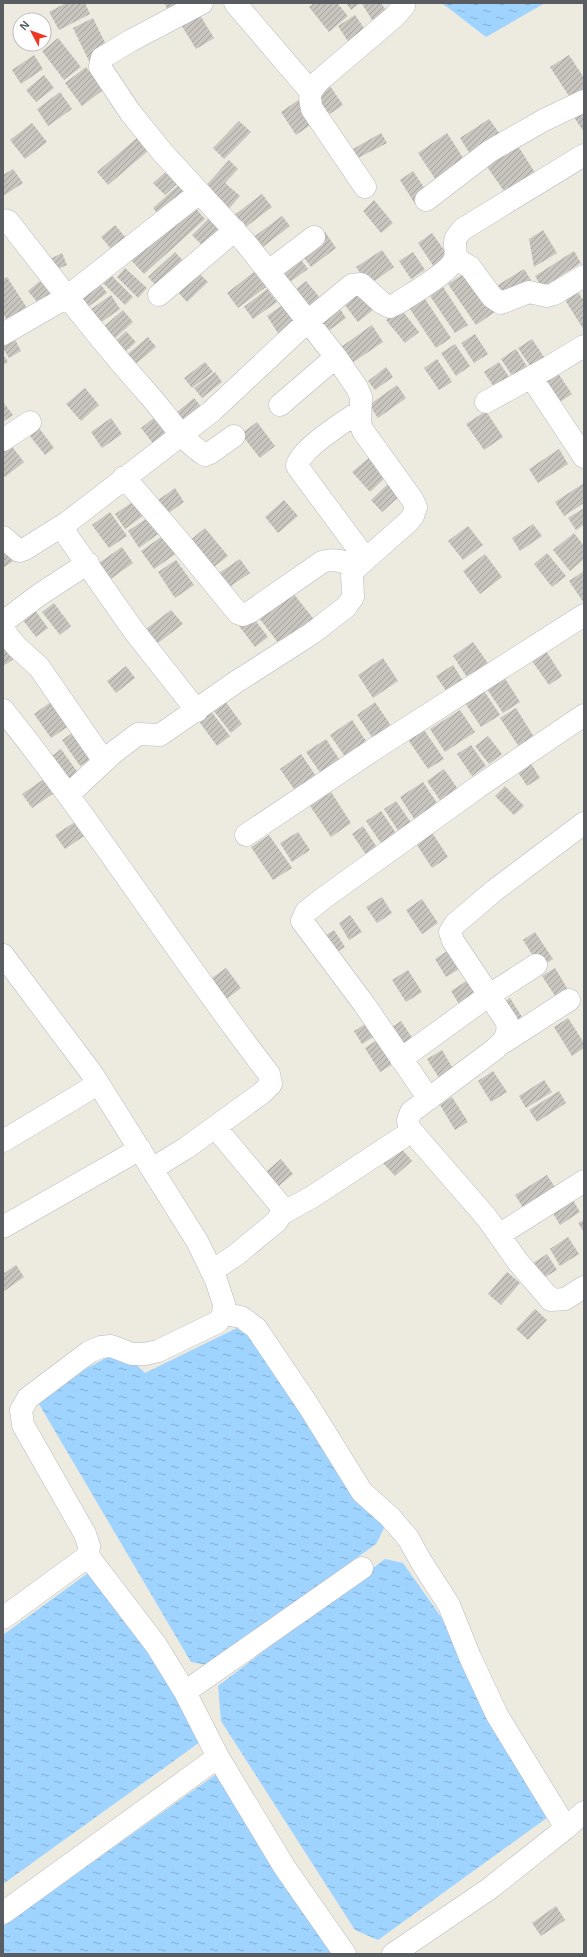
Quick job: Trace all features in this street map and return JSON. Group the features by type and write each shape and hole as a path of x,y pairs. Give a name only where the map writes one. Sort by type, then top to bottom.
{"street":[{"path":"68,795 104,761 138,734 160,735 197,711 236,682 311,634 346,607 352,597 352,574 360,563 408,522 413,516 416,507 412,499 363,431 360,423 359,412 361,397 357,388 336,357 235,230 163,153 130,112 103,74 100,63 102,58 130,41 202,3"},
{"path":"235,3 311,92"},
{"path":"365,187 312,109 309,97 320,80 394,17 404,6 404,3"},
{"path":"426,200 490,151 544,120 584,101"},
{"path":"3,537 19,551 25,549 68,522 124,477 212,411 307,322 352,285 360,284 382,303 390,307 436,277 447,268 455,258 455,237 463,229 584,155"},
{"path":"3,334 67,297 199,193"},
{"path":"3,220 8,221 120,363 182,434 205,455 234,436"},
{"path":"159,295 235,230"},
{"path":"269,271 314,237"},
{"path":"455,258 470,267 492,297 501,303 529,292 547,296 554,294 584,276"},
{"path":"486,402 584,346"},
{"path":"280,405 336,357"},
{"path":"531,377 584,457"},
{"path":"359,412 314,445 297,461 297,466 360,563"},
{"path":"3,440 30,422"},
{"path":"124,477 180,541 238,614 243,615 250,612 322,562 329,560 342,560 360,563"},
{"path":"68,522 65,530 68,537 88,563 134,631 197,711"},
{"path":"3,622 39,595 88,563"},
{"path":"246,835 422,718 581,622"},
{"path":"3,630 16,647 39,667 104,761"},
{"path":"429,1098 400,1059 364,1004 306,929 302,921 306,912 478,787 584,715"},
{"path":"5,716 68,795 133,885 198,980 269,1074 270,1084 239,1111 152,1169"},
{"path":"504,1042 508,1031 507,1022 488,996 453,941 450,932 455,924 495,890 584,823"},
{"path":"3,954 98,1084 140,1148 197,1241 212,1271 224,1304 223,1314 218,1322 158,1351 144,1354 132,1354 111,1346 101,1347 89,1352 28,1398 21,1410 23,1425 85,1534 89,1546 88,1556 156,1645 185,1692 218,1756 285,1868 345,1954"},
{"path":"400,1059 488,996 536,965"},
{"path":"569,1000 504,1042 411,1112 408,1120 409,1128 487,1218 518,1262 551,1300 565,1299 584,1287"},
{"path":"3,1141 98,1084"},
{"path":"212,1271 236,1255 277,1221 281,1214 281,1206 272,1194 215,1127"},
{"path":"281,1214 312,1197 412,1131"},
{"path":"3,1227 140,1148"},
{"path":"500,1235 584,1181"},
{"path":"223,1314 241,1317 256,1328 308,1405 362,1492 390,1517 408,1538 449,1605 470,1657 497,1715 566,1828"},
{"path":"3,1618 88,1556"},
{"path":"185,1692 362,1568"},
{"path":"3,1914 218,1756"},
{"path":"393,1954 489,1889 584,1812"}],"water":[{"path":"442,3 545,3 486,37"},
{"path":"243,1325 387,1522 376,1544 207,1665 191,1662 39,1404 76,1374 121,1350 145,1373"},
{"path":"385,1559 403,1563 468,1655 551,1815 378,1940 355,1930 221,1721 218,1686"},
{"path":"88,1573 108,1578 200,1733 200,1742 3,1884 3,1635"},
{"path":"222,1770 338,1954 3,1954 3,1926"}],"building":[{"path":"66,3 85,3 90,14 59,30 52,17 52,12 49,12"},
{"path":"164,3 183,3 172,17"},
{"path":"314,3 337,3 348,16 329,32 309,7"},
{"path":"346,3 360,3 351,10"},
{"path":"381,3 389,15 374,23 362,4"},
{"path":"198,12 214,38 196,49 180,23"},
{"path":"355,15 368,34 351,46 338,26"},
{"path":"93,18 109,51 89,61 73,28"},
{"path":"58,38 81,67 64,80 43,52 52,52 52,43"},
{"path":"34,55 43,69 21,84 12,70"},
{"path":"569,55 584,78 584,90 571,99 550,67"},
{"path":"86,67 103,90 82,106 65,83"},
{"path":"44,75 54,88 36,102 26,90"},
{"path":"330,86 343,105 325,117 312,98"},
{"path":"60,92 72,109 48,126 37,109"},
{"path":"300,99 315,122 296,135 281,112"},
{"path":"584,104 584,132 571,113"},
{"path":"489,119 502,137 472,157 460,138"},
{"path":"239,121 251,132 224,159 213,148"},
{"path":"32,123 47,142 25,159 10,140"},
{"path":"381,133 387,143 358,158 353,149"},
{"path":"447,133 467,164 438,183 418,153"},
{"path":"138,137 149,150 108,185 97,172"},
{"path":"514,140 536,174 506,194 483,161"},
{"path":"229,160 238,169 225,183 240,196 227,211 203,189"},
{"path":"13,169 23,183 3,196 3,175"},
{"path":"169,169 180,181 165,195 153,183"},
{"path":"413,171 429,195 415,204 400,180"},
{"path":"183,181 193,193 163,220 153,208"},
{"path":"262,194 272,207 243,229 233,216"},
{"path":"374,200 393,223 381,233 363,211"},
{"path":"192,204 205,219 144,274 131,260"},
{"path":"213,214 228,229 205,248 192,235"},
{"path":"282,216 290,226 259,250 251,239"},
{"path":"115,225 131,244 117,256 101,237"},
{"path":"543,230 557,253 534,267 529,239"},
{"path":"325,232 336,248 311,267 299,251"},
{"path":"432,233 449,257 434,267 418,243"},
{"path":"382,250 394,267 369,285 356,267"},
{"path":"574,251 581,263 542,288 535,276"},
{"path":"175,252 187,265 160,290 148,277"},
{"path":"413,252 425,270 411,279 399,261"},
{"path":"62,253 67,265 51,272 46,261"},
{"path":"296,253 308,269 290,282 278,266"},
{"path":"125,268 147,288 138,298 117,277"},
{"path":"524,269 531,280 505,297 498,285"},
{"path":"197,271 208,282 187,302 176,290"},
{"path":"468,271 495,312 476,325 448,284"},
{"path":"254,272 266,287 238,308 227,293"},
{"path":"111,275 133,297 125,305 103,283"},
{"path":"7,277 27,308 8,321 3,314 3,279"},
{"path":"40,281 50,293 38,303 28,291"},
{"path":"98,281 107,293 88,307 79,295"},
{"path":"306,281 321,299 304,312 290,294"},
{"path":"441,284 468,325 455,333 428,293"},
{"path":"267,289 277,302 253,319 244,307"},
{"path":"359,292 373,310 358,322 344,304"},
{"path":"578,292 584,301 584,330 565,300"},
{"path":"111,295 120,309 100,323 90,310"},
{"path":"425,299 451,338 436,348 410,309"},
{"path":"284,304 298,326 281,338 267,316"},
{"path":"338,306 346,318 324,334 316,321"},
{"path":"400,308 419,332 405,343 386,320"},
{"path":"123,310 133,322 112,341 101,329"},
{"path":"372,325 383,342 352,363 341,347"},
{"path":"126,331 136,342 122,355 112,344"},
{"path":"12,334 21,351 9,358 3,348 3,339"},
{"path":"475,334 488,354 474,363 461,343"},
{"path":"148,337 156,347 132,367 124,357"},
{"path":"532,339 546,360 533,370 518,348"},
{"path":"455,344 470,366 456,376 441,353"},
{"path":"516,349 531,373 517,383 501,359"},
{"path":"3,354 8,362 3,365"},
{"path":"437,359 452,382 439,390 424,368"},
{"path":"205,362 213,372 192,388 184,378"},
{"path":"499,362 513,383 498,393 484,372"},
{"path":"386,367 393,377 375,390 368,381"},
{"path":"556,370 572,394 554,406 538,382"},
{"path":"215,372 222,382 202,398 194,388"},
{"path":"397,385 406,398 378,418 369,405"},
{"path":"85,388 99,405 81,421 66,404"},
{"path":"194,398 207,414 183,432 171,417"},
{"path":"3,402 13,415 4,421 3,419"},
{"path":"486,411 503,437 484,450 466,424"},
{"path":"159,414 176,436 158,450 141,428"},
{"path":"111,418 122,434 102,448 91,432"},
{"path":"257,422 275,446 260,458 241,434"},
{"path":"39,428 54,448 45,455 30,436"},
{"path":"10,444 24,462 5,477 3,474 3,449"},
{"path":"559,449 568,464 538,483 529,469"},
{"path":"370,457 387,476 370,492 352,472"},
{"path":"389,483 401,495 382,512 371,500"},
{"path":"584,483 584,503 564,516 555,502"},
{"path":"175,488 184,502 163,517 154,503"},
{"path":"137,499 147,513 125,529 115,514"},
{"path":"284,500 298,516 278,533 265,517"},
{"path":"584,508 584,525 576,530 568,518"},
{"path":"110,512 127,536 109,548 92,525"},
{"path":"150,516 161,532 139,548 128,531"},
{"path":"533,524 542,536 520,551 512,538"},
{"path":"468,526 483,545 463,560 448,541"},
{"path":"205,528 228,556 210,570 188,542"},
{"path":"167,533 180,551 154,569 141,551"},
{"path":"574,533 584,546 584,559 570,571 553,550"},
{"path":"122,547 133,563 108,581 96,565"},
{"path":"5,550 13,561 3,568 3,551"},
{"path":"547,553 566,576 552,587 534,564"},
{"path":"485,554 502,577 480,594 463,571"},
{"path":"240,559 250,573 225,590 216,575"},
{"path":"176,560 194,585 175,598 158,572"},
{"path":"584,571 584,603 569,581"},
{"path":"289,588 316,622 283,649 256,614"},
{"path":"54,603 71,626 60,635 42,612"},
{"path":"34,609 48,628 36,637 22,619"},
{"path":"171,610 183,624 154,646 142,632"},
{"path":"252,616 268,637 255,647 239,626"},
{"path":"3,638 17,657 3,666"},
{"path":"473,642 492,669 471,683 453,656"},
{"path":"546,651 562,676 549,685 532,661"},
{"path":"383,658 398,681 373,698 358,675"},
{"path":"453,665 465,684 449,695 436,676"},
{"path":"126,666 135,678 116,693 107,681"},
{"path":"504,677 520,702 503,713 487,689"},
{"path":"484,691 500,715 481,727 465,703"},
{"path":"55,699 72,724 51,738 34,714"},
{"path":"225,701 242,724 231,733 213,710"},
{"path":"375,702 394,730 376,743 357,715"},
{"path":"516,708 534,737 519,747 500,718"},
{"path":"210,710 230,736 217,746 198,720"},
{"path":"460,710 475,732 445,752 430,729"},
{"path":"352,720 370,747 348,761 330,735"},
{"path":"422,727 444,759 428,769 407,738"},
{"path":"78,729 96,756 80,766 62,740"},
{"path":"488,736 502,754 489,764 475,746"},
{"path":"326,739 345,768 326,781 306,752"},
{"path":"471,745 486,766 472,776 457,754"},
{"path":"61,749 81,777 67,787 48,759"},
{"path":"301,754 320,782 299,796 280,769"},
{"path":"529,760 540,778 527,786 516,769"},
{"path":"444,769 462,795 444,806 427,781"},
{"path":"47,777 57,791 32,808 22,794"},
{"path":"423,782 441,809 418,825 400,797"},
{"path":"505,786 524,806 514,815 495,796"},
{"path":"331,792 351,823 331,837 310,806"},
{"path":"396,801 412,824 399,832 384,809"},
{"path":"381,811 400,839 385,849 366,821"},
{"path":"78,820 87,834 65,849 55,835"},
{"path":"363,826 380,852 369,859 352,834"},
{"path":"431,831 448,857 432,868 415,842"},
{"path":"298,832 310,850 292,862 280,843"},
{"path":"269,835 292,868 273,880 251,847"},
{"path":"382,897 392,913 377,923 366,907"},
{"path":"422,899 438,923 422,934 406,910"},
{"path":"350,915 362,932 349,940 339,923"},
{"path":"334,930 345,947 331,956 320,939"},
{"path":"535,932 553,959 540,967 523,940"},
{"path":"449,950 461,968 446,977 435,959"},
{"path":"226,968 241,988 220,1004 205,983"},
{"path":"555,968 567,988 555,996 542,976"},
{"path":"408,970 422,992 406,1002 392,980"},
{"path":"468,980 479,998 462,1009 451,991"},
{"path":"510,998 527,1025 516,1032 499,1005"},
{"path":"568,1018 584,1043 584,1048 572,1056 554,1027"},
{"path":"372,1020 380,1033 362,1044 354,1031"},
{"path":"401,1021 413,1039 397,1049 386,1031"},
{"path":"377,1040 393,1064 380,1072 365,1048"},
{"path":"442,1050 455,1072 441,1081 427,1059"},
{"path":"493,1071 507,1092 491,1102 478,1081"},
{"path":"544,1080 552,1092 526,1108 519,1096"},
{"path":"559,1091 566,1103 537,1122 529,1110"},
{"path":"452,1097 468,1122 455,1130 440,1105"},
{"path":"400,1147 412,1161 395,1176 383,1163"},
{"path":"281,1159 293,1174 274,1190 262,1175"},
{"path":"547,1175 556,1189 524,1209 515,1195"},
{"path":"571,1197 580,1212 560,1225 551,1210"},
{"path":"584,1220 584,1232 578,1223"},
{"path":"568,1237 579,1254 560,1266 550,1249"},
{"path":"547,1254 557,1270 540,1280 530,1265"},
{"path":"16,1265 24,1277 3,1292 3,1274"},
{"path":"507,1272 520,1283 501,1305 488,1294"},
{"path":"535,1309 547,1320 528,1340 516,1329"},
{"path":"556,1906 565,1920 541,1936 532,1923"}]}
